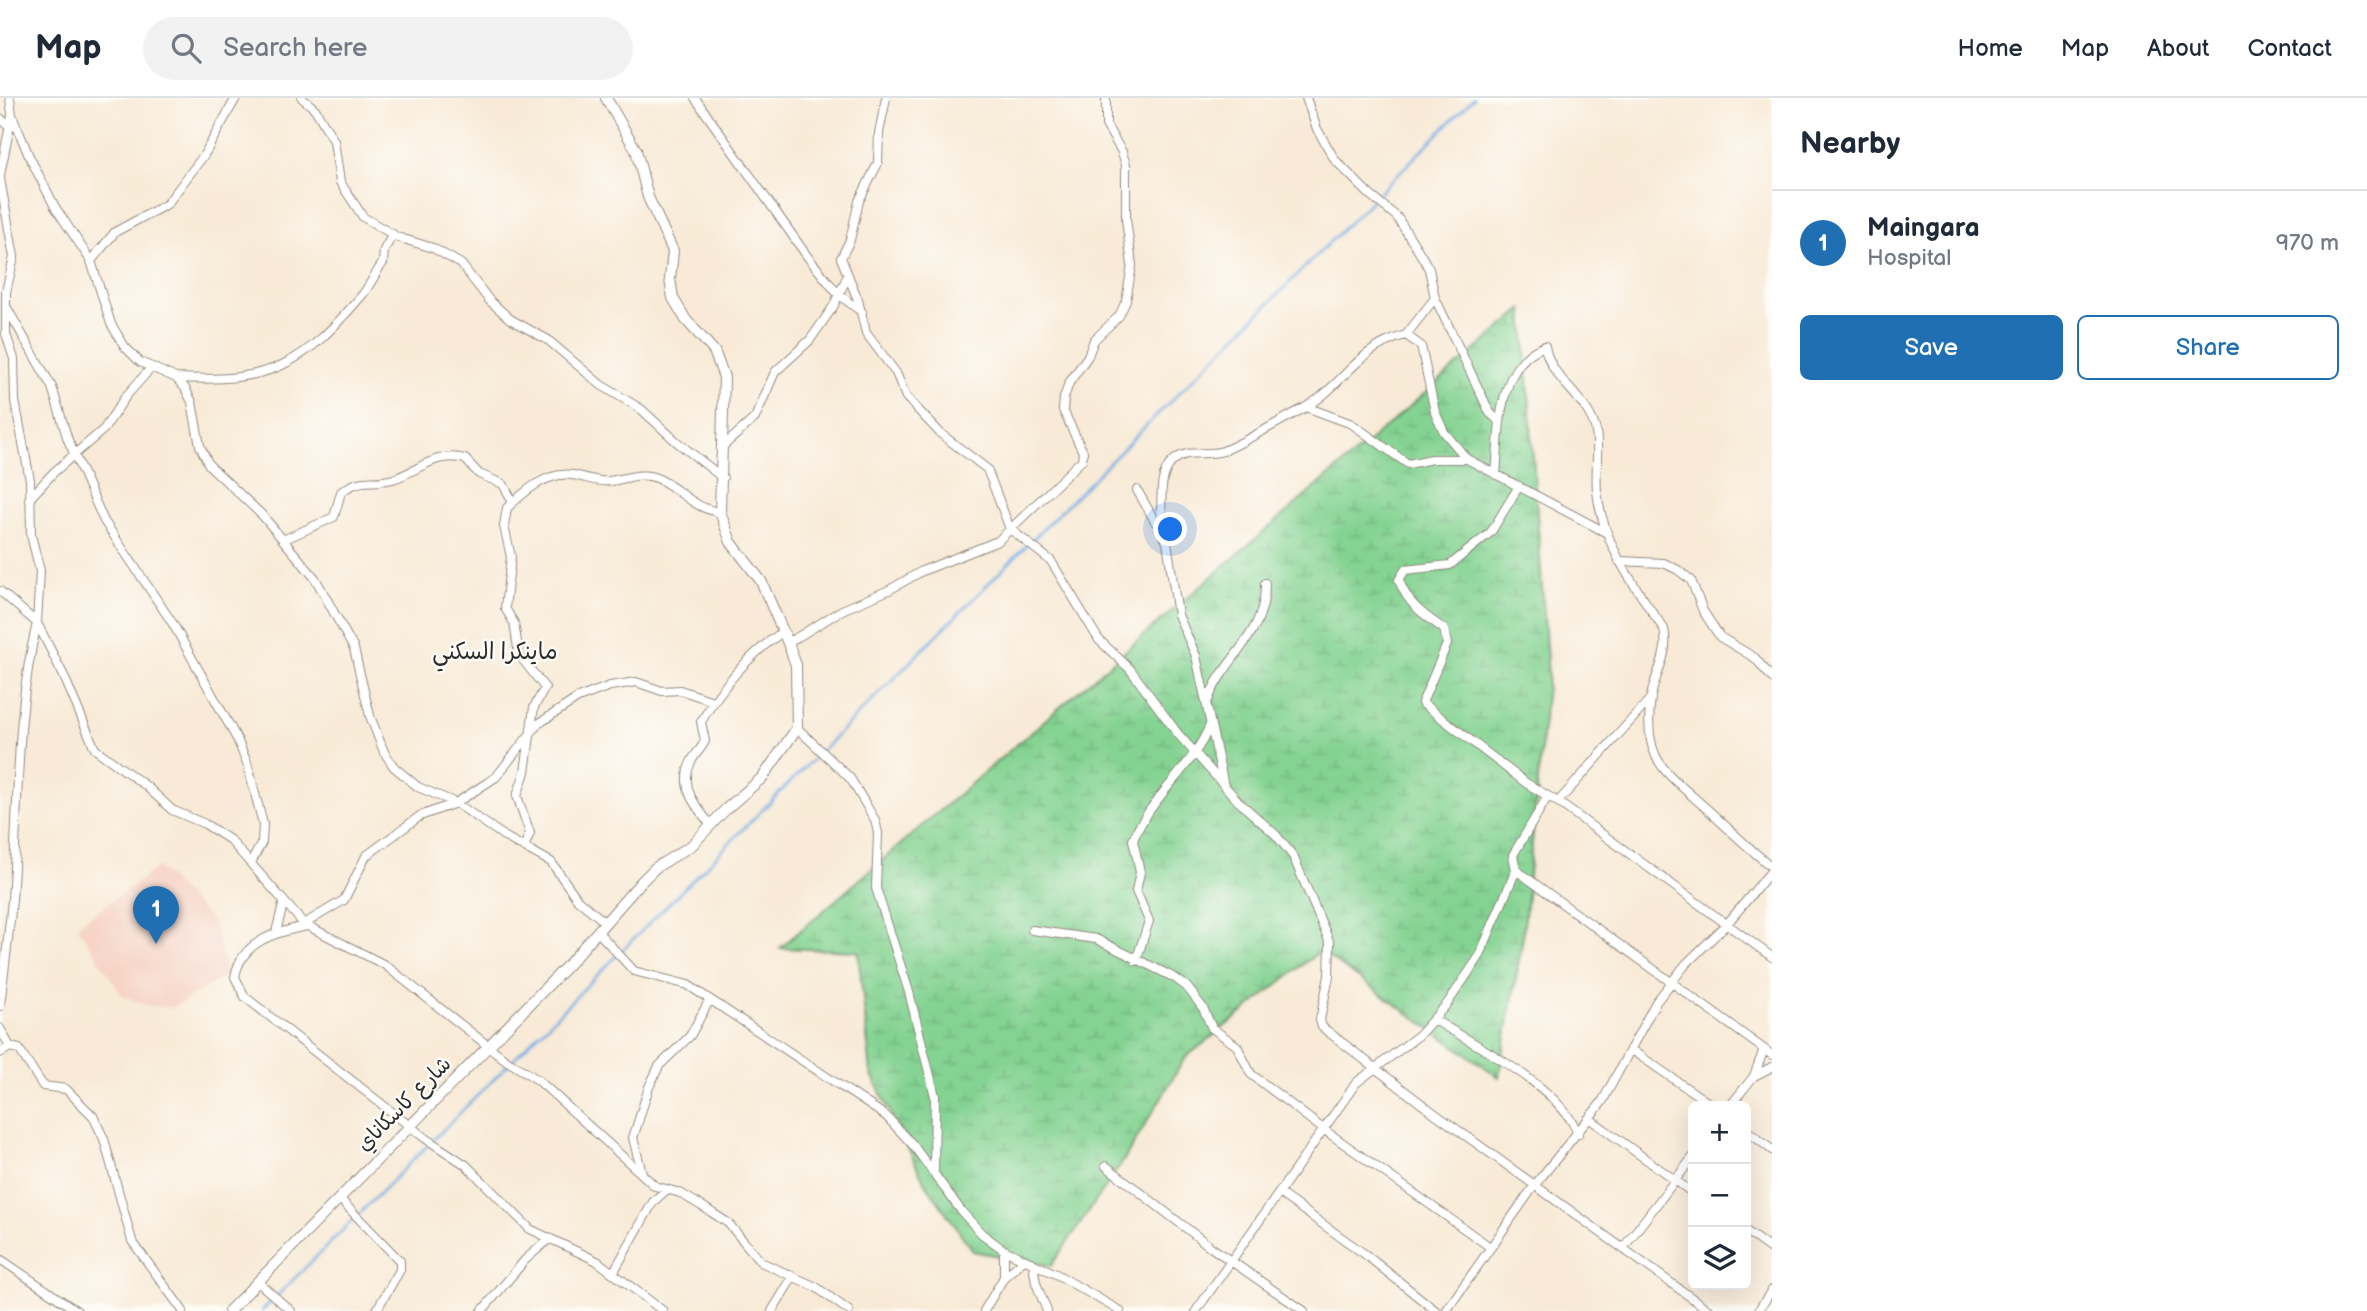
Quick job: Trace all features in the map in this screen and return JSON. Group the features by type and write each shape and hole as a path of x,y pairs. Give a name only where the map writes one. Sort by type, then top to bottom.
{"street":[{"path":"10,98 12,114 55,207 91,261 111,324 125,347 140,362 176,378 241,379 308,352 364,293 375,271 383,263 384,250 393,234"},
{"path":"91,261 115,233 167,204 204,155 236,98"},
{"path":"302,98 315,108 334,141 338,153 338,176 350,201 366,221 433,248 461,264 489,300 510,319 548,340 601,385 641,409 723,478"},
{"path":"606,98 636,150 648,197 673,251 670,279 673,298 686,320 714,351 724,377 720,512 731,542 761,581 796,665 797,729 850,778 875,820 878,833 876,888 909,992 935,1096 934,1172"},
{"path":"695,98 838,294 862,312"},
{"path":"886,98 879,133 878,163 859,201 850,240 841,258 862,312 866,333 896,373 906,397 940,434 987,469 1010,529 1052,561 1099,640 1130,669 1163,715 1223,781 1234,797 1276,835 1293,856 1328,935 1330,967 1320,1024 1534,1186 1710,1311"},
{"path":"788,643 842,610 889,590 922,571 988,546 1010,529 1082,460 1083,452 1063,410 1064,398 1069,383 1088,356 1094,340 1119,316 1126,301 1132,265 1126,219 1126,165 1122,152 1106,125 1106,98"},
{"path":"1306,98 1325,147 1368,194 1397,217 1421,255 1429,269 1435,298 1490,413 1500,422"},
{"path":"0,1006 12,900 19,733 29,656 37,623 40,571 31,535 30,480 15,401 15,372 6,334 5,305 14,257 0,177 12,114"},
{"path":"0,118 8,125"},
{"path":"721,448 755,418 775,372 803,348 828,315 848,275"},
{"path":"1160,529 1163,483 1167,468 1174,460 1191,453 1222,452 1307,407 1332,389 1366,352 1406,335 1435,298"},
{"path":"5,305 52,387 75,455 104,521 173,624 242,751 263,824 262,842 251,863"},
{"path":"1406,335 1421,346 1435,412 1444,432 1467,459 1605,532"},
{"path":"1448,1310 1534,1186 1590,1119 1656,1002 1672,981 1726,925 1772,869 1664,773 1651,744 1651,698 1667,643 1664,629 1619,561 1605,532 1597,489 1595,427 1553,371 1547,360 1545,346 1531,351 1520,360 1511,377 1500,422 1496,475"},
{"path":"29,499 104,429 126,396 152,368"},
{"path":"176,378 192,402 200,446 209,465 284,540 315,578 354,649 363,693 384,752 406,780 456,803 551,862 578,900 606,923"},
{"path":"1307,407 1352,424 1408,464 1432,459 1467,459"},
{"path":"284,540 334,517 341,492 358,481 395,478 435,458 465,459 479,474 503,484 513,502"},
{"path":"524,847 530,833 517,796 525,772 534,707 545,688 519,656 514,623 505,608 511,557 504,515 513,502 541,481 556,475 571,474 609,481 640,475 659,479 699,507 720,512"},
{"path":"1519,486 1490,532 1468,551 1450,565 1405,570 1399,580 1403,593 1416,609 1444,629 1447,644 1422,703 1489,756 1558,802 1772,957"},
{"path":"1137,490 1167,542 1178,615 1194,645 1223,781"},
{"path":"1619,561 1664,563 1678,570 1691,580 1703,611 1720,637 1755,658 1772,678"},
{"path":"1206,705 1214,684 1256,629 1265,605 1265,583"},
{"path":"0,591 37,623 69,687 95,749 131,774 172,810 205,824 230,840 306,925 385,965 538,1080 654,1186 680,1193 728,1223 751,1254 774,1270 816,1287 849,1311"},
{"path":"711,825 694,805 687,788 691,762 705,741 701,722 713,701 742,666 782,632"},
{"path":"663,1311 597,1261 530,1229 466,1165 409,1126 239,989 236,977 242,955 276,932 306,925 344,900 366,856 431,810 456,803 503,771 531,730 578,698 619,684 636,682 662,691 680,690 713,701"},
{"path":"1558,802 1651,698"},
{"path":"1136,961 1149,921 1136,891 1140,872 1133,840 1156,800 1197,753 1210,725"},
{"name":"شارع كاسكاناي","path":"229,1311 598,932 641,881 655,868 692,845 763,777 797,729"},
{"path":"1196,1311 1356,1083 1398,1054 1433,1019 1479,957 1516,870 1513,855 1548,796"},
{"path":"1516,870 1772,1055"},
{"path":"276,932 284,901"},
{"path":"1032,930 1097,939 1187,987 1203,1008 1212,1028 1237,1046 1251,1074 1323,1129 1490,1247"},
{"path":"598,932 634,971 677,979 886,1116 982,1234 1004,1250 1120,1311"},
{"path":"643,1176 633,1138 649,1087 659,1066 690,1036 709,1001"},
{"path":"1433,1019 1530,1082 1566,1111 1578,1135"},
{"path":"0,1028 10,1047"},
{"path":"0,1053 10,1047 19,1049 43,1086 66,1089 93,1116 104,1139 131,1241 183,1311"},
{"path":"1630,1049 1706,1101"},
{"path":"1734,1101 1754,1076 1764,1049"},
{"path":"1754,1076 1772,1067"},
{"path":"1590,1119 1688,1189"},
{"path":"1751,1134 1772,1150"},
{"path":"1623,1248 1688,1164"},
{"path":"1106,1166 1231,1261 1304,1311"},
{"path":"653,1202 654,1186"},
{"path":"613,1273 653,1202 665,1191"},
{"path":"1279,1193 1366,1255 1436,1311"},
{"path":"339,1198 400,1261 400,1270 376,1311"},
{"path":"1751,1235 1772,1250"},
{"path":"482,1311 525,1260 549,1240"},
{"path":"1004,1250 1004,1277"},
{"path":"0,1259 77,1311"},
{"path":"984,1311 1004,1277 1028,1262"},
{"path":"1028,1262 1047,1311"},
{"path":"772,1311 792,1278"},
{"path":"258,1282 291,1311"},
{"path":"1758,1311 1772,1290"}],"shaded area":[{"path":"158,867 213,922 227,975 172,1008 145,1005 122,995 77,926"}],"green space":[{"path":"1523,309 1548,675 1523,937 1499,1077 1320,951 1185,1058 1124,1160 1051,1266 973,1251 924,1181 871,1073 858,951 780,948"}],"waterway":[{"path":"1031,541 1474,98"},
{"path":"262,1311 1026,546"}],"place":[{"name":"Maingara","path":"156,944"}],"district":[{"name":"ماينكرا السكني","path":"495,652"}]}
